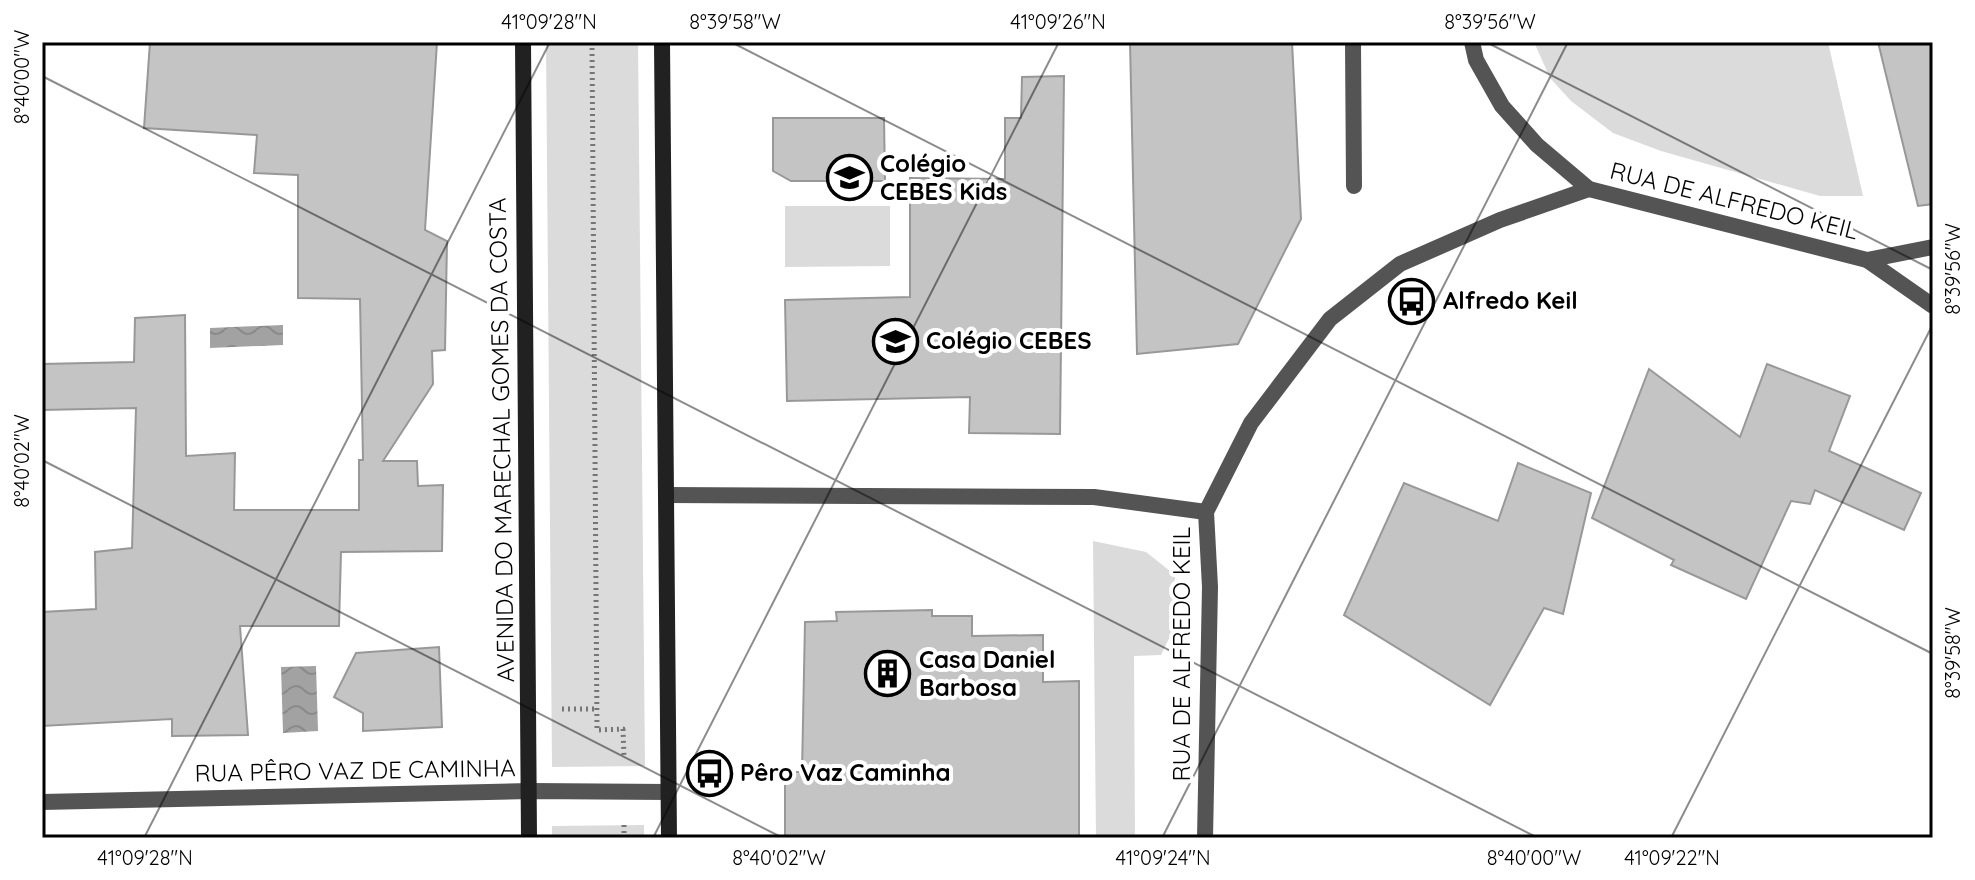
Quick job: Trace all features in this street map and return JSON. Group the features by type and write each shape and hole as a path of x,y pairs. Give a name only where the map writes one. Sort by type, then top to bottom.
{"main road":[{"name":"AVENIDA DO MARECHAL GOMES DA COSTA","path":"523,42 529,838"},
{"path":"662,42 669,838"}],"street":[{"path":"1353,42 1354,186"},
{"name":"RUA DE ALFREDO KEIL","path":"1472,42 1476,60 1502,106 1537,145 1589,189 1867,260"},
{"name":"RUA DE ALFREDO KEIL","path":"1205,838 1210,587 1206,512 1251,423 1330,319 1400,264 1500,220 1589,189"},
{"path":"1867,260 1933,247"},
{"path":"1867,260 1933,306"},
{"path":"666,495 1094,497 1206,512"},
{"name":"RUA PÊRO VAZ DE CAMINHA","path":"42,802 530,791 668,792"}],"path":[{"path":"592,42 596,709 597,730 623,729 624,766"},
{"path":"553,709 596,709"},
{"path":"624,825 624,838"}],"shaded area":[{"path":"546,42 638,42 645,766 552,767"},
{"path":"1534,42 1828,42 1863,196 1820,196 1661,151 1613,133 1571,101 1550,78"},
{"path":"785,206 890,206 890,266 785,267"},
{"path":"1093,541 1146,552 1175,575 1176,624 1161,655 1134,656 1135,838 1096,838"},
{"path":"644,825 644,838 552,838 552,826"}],"water":[{"path":"283,325 283,345 210,348 210,328"},
{"path":"316,666 318,731 283,733 281,667"}],"building":[{"path":"150,42 437,42 425,230 447,241 445,350 432,351 433,384 383,461 417,461 418,486 443,485 442,551 341,552 339,626 240,626 248,735 172,736 172,719 42,726 42,612 96,609 95,552 132,548 136,408 42,410 42,364 134,362 135,318 185,315 186,456 235,453 234,510 359,510 359,460 363,460 360,299 298,298 298,175 254,173 257,135 144,128"},
{"path":"1130,42 1292,42 1301,219 1238,344 1137,354"},
{"path":"1878,42 1933,42 1933,204 1918,206"},
{"name":"Colégio CEBES","path":"1064,76 1060,434 969,433 970,397 787,401 785,300 910,297 910,178 1005,179 1005,118 1021,118 1022,77"},
{"path":"773,118 884,118 885,181 791,181 773,171"},
{"path":"1767,364 1850,396 1829,451 1921,493 1904,530 1815,490 1810,504 1791,501 1746,599 1671,565 1674,560 1592,518 1649,369 1740,437"},
{"path":"1518,463 1591,493 1563,614 1544,608 1490,705 1344,615 1404,483 1498,521"},
{"path":"932,610 932,616 972,616 972,636 1043,635 1043,682 1079,681 1079,838 785,838 785,772 802,772 805,622 837,621 836,612"},
{"path":"439,647 442,727 363,731 363,713 334,697 356,653"}],"place":[{"name":"Colégio CEBES Kids","path":"849,178"},
{"name":"Alfredo Keil","path":"1412,301"},
{"name":"Colégio CEBES","path":"895,341"},
{"name":"Casa Daniel Barbosa","path":"888,674"},
{"name":"Pêro Vaz Caminha","path":"709,773"}]}
